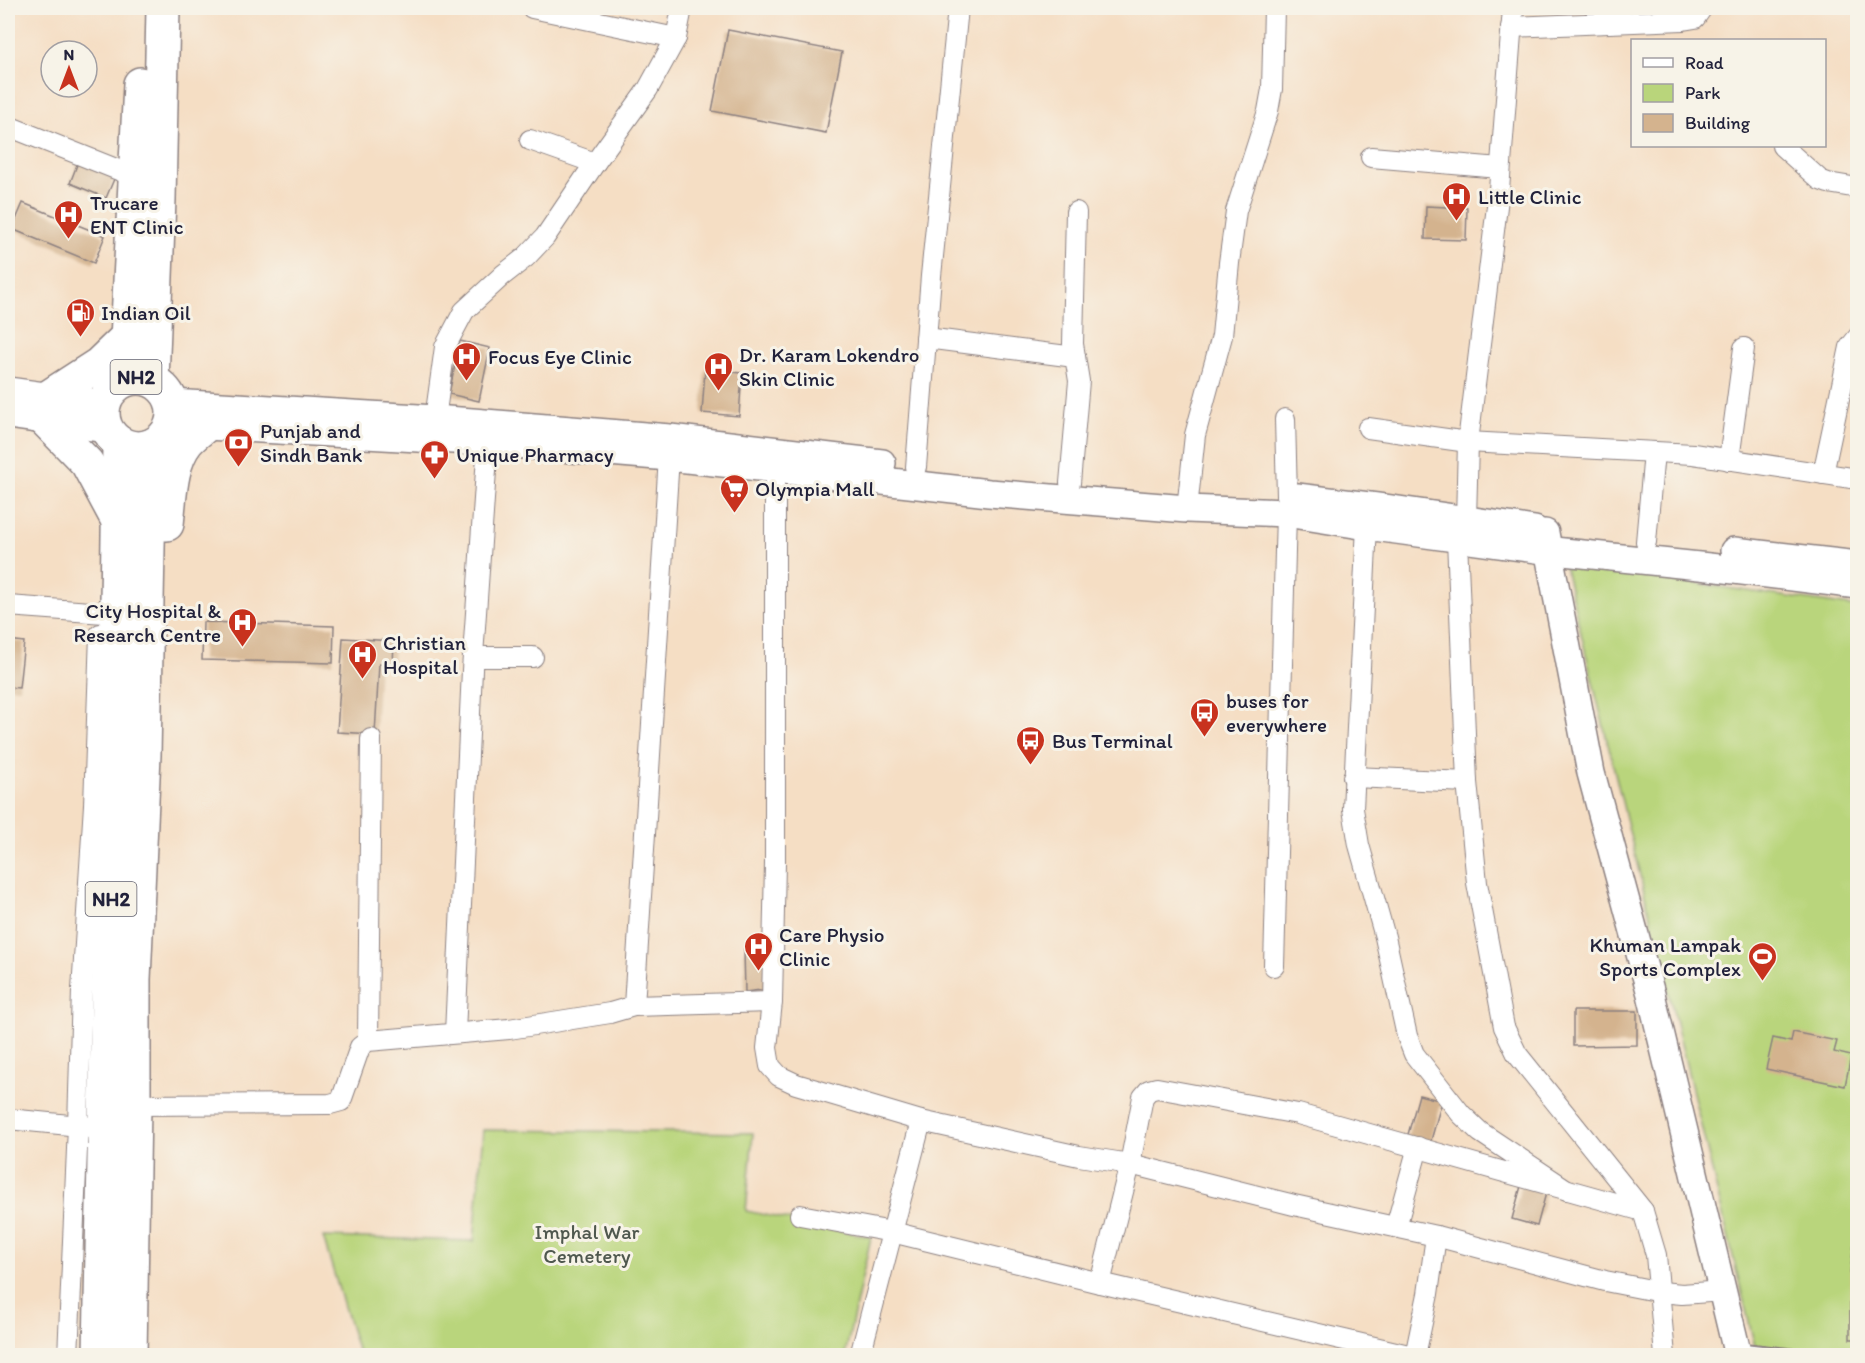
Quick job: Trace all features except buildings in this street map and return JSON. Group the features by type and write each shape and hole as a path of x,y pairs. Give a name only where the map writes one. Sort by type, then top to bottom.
{"highway":[{"name":"NH2","path":"130,1356 134,979 144,754 122,613 118,520 137,413 128,336 142,8"},
{"name":"NH2","path":"100,1356 91,1127 122,613 137,413 159,199 163,8"},
{"path":"118,520 87,463 47,409 128,336"},
{"path":"122,613 162,562 174,471 187,442 205,426"}],"main road":[{"path":"8,391 47,409"},
{"path":"8,416 47,409 435,419 670,438 989,493 1377,507 1462,530"},
{"path":"137,413 205,426 488,442 669,457 775,470 861,470 916,467 1070,483 1188,500"},
{"path":"1287,504 1367,526 1462,530 1709,567 1857,585"},
{"path":"1546,541 1646,542 1857,565"},
{"path":"1546,541 1591,773 1651,994 1737,1352"}],"street":[{"path":"532,8 563,10 676,38"},
{"path":"435,419 446,347 464,310 526,257 545,237 648,89 676,38 682,8"},
{"path":"916,467 958,8"},
{"path":"1188,500 1195,435 1222,336 1236,211 1268,111 1272,89 1274,8"},
{"path":"1513,8 1500,168 1468,442 1462,530 1467,782 1477,883 1504,1027 1517,1054 1643,1211 1656,1255 1665,1356"},
{"path":"1511,27 1683,20 1695,18 1702,8"},
{"path":"8,126 136,177"},
{"path":"530,140 595,163"},
{"path":"1783,147 1820,180 1857,188"},
{"path":"1371,157 1500,168"},
{"path":"1070,483 1079,381 1072,344 1076,212"},
{"path":"1822,474 1850,347 1857,336"},
{"path":"926,338 1075,357"},
{"path":"1729,460 1744,348"},
{"path":"1274,966 1287,504 1285,419"},
{"path":"1368,428 1468,442 1693,454 1857,479"},
{"path":"455,1034 473,657 488,442"},
{"path":"1646,542 1654,452"},
{"path":"634,1006 669,457"},
{"path":"775,470 775,863 772,1002 767,1048 770,1066 779,1076 796,1084 921,1121 1079,1156 1131,1164 1294,1205 1436,1236 1605,1281 1682,1294 1723,1291"},
{"path":"1367,526 1353,809 1359,845 1384,937 1407,1036 1414,1054 1461,1114 1480,1132 1567,1190"},
{"path":"8,606 122,613"},
{"path":"473,657 533,657"},
{"path":"368,1041 370,739"},
{"path":"1353,777 1467,782"},
{"path":"134,1105 330,1104 341,1101 360,1047 368,1041 509,1029 610,1013 634,1006 772,1002"},
{"path":"1100,1282 1131,1164 1143,1097 1149,1090 1157,1089 1298,1114 1643,1211"},
{"path":"8,1119 91,1127 68,1356"},
{"path":"860,1356 921,1121"},
{"path":"1396,1227 1418,1147"},
{"path":"800,1215 892,1232 1414,1356 1428,1294 1436,1236"}],"lane":[{"path":"1737,1352 1805,1356"}],"green space":[{"name":"Khuman Lampak Sports Complex","path":"1564,564 1857,607 1857,1355 1757,1355"},
{"name":"Imphal War Cemetery","path":"483,1130 753,1133 746,1211 871,1237 845,1355 359,1356 323,1237 474,1241"}],"place":[{"name":"Little Clinic","path":"1457,222"},
{"name":"Trucare ENT Clinic","path":"69,240"},
{"name":"Indian Oil","path":"80,338"},
{"name":"Focus Eye Clinic","path":"467,382"},
{"name":"Dr. Karam Lokendro Skin Clinic","path":"718,392"},
{"name":"Punjab and Sindh Bank","path":"239,468"},
{"name":"Unique Pharmacy","path":"435,480"},
{"name":"Olympia Mall","path":"734,514"},
{"name":"City Hospital & Research Centre","path":"242,648"},
{"name":"Christian Hospital","path":"362,680"},
{"name":"buses for everywhere","path":"1205,738"},
{"name":"Bus Terminal","path":"1031,766"},
{"name":"Care Physio Clinic","path":"758,972"},
{"name":"Khuman Lampak Sports Complex","path":"1762,982"}]}
